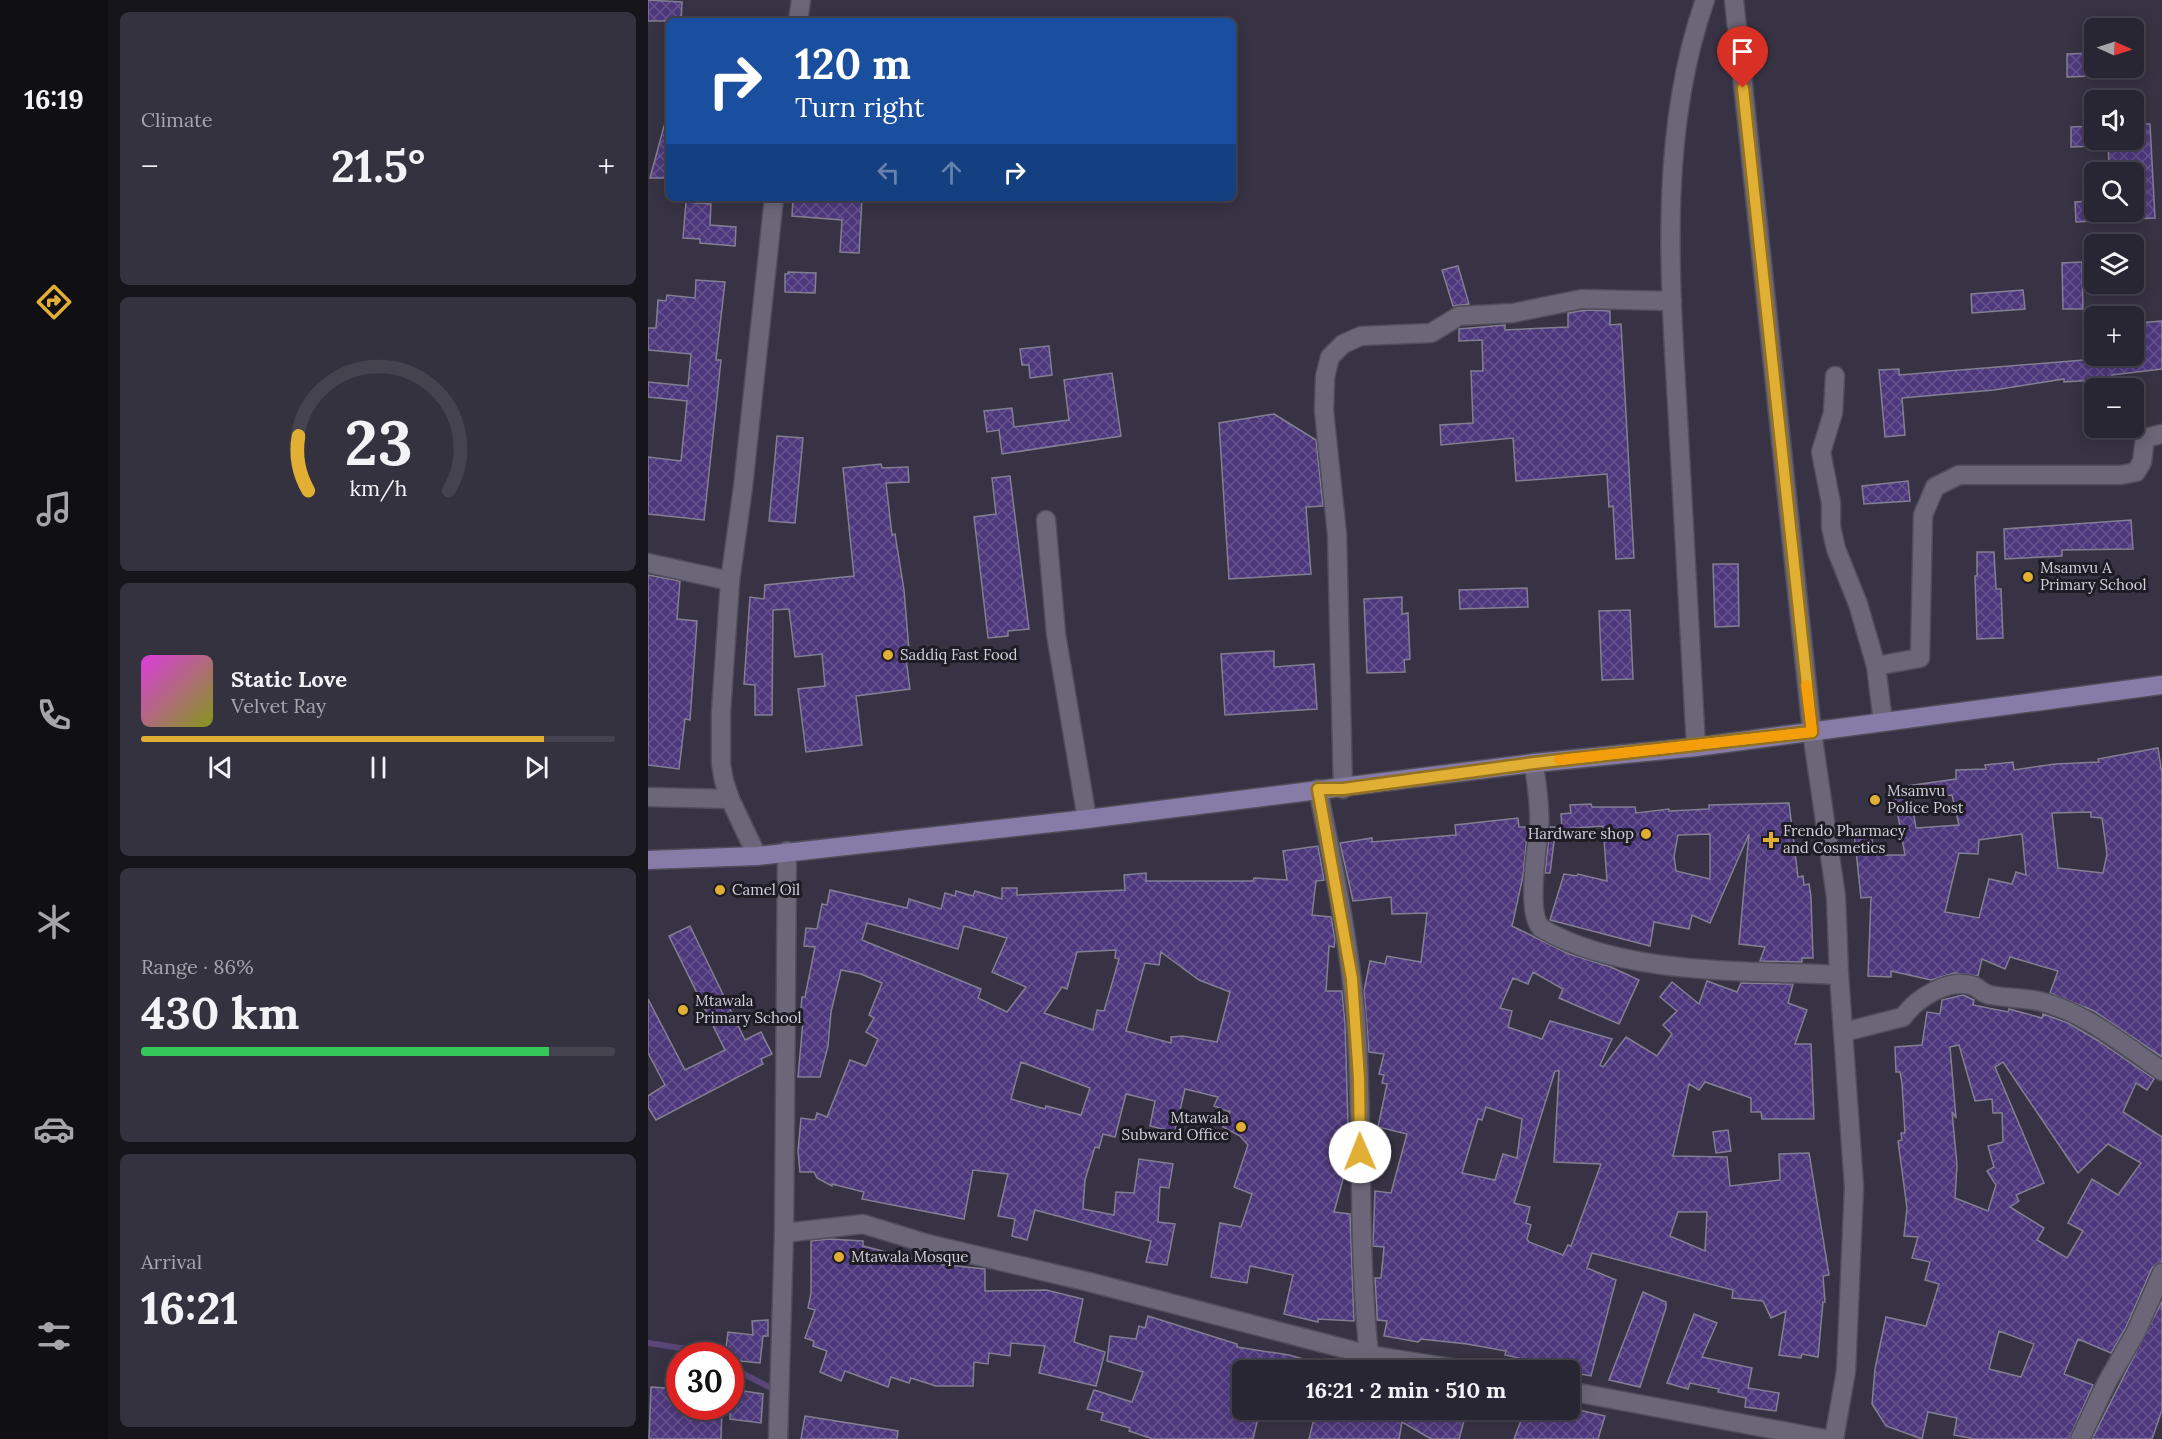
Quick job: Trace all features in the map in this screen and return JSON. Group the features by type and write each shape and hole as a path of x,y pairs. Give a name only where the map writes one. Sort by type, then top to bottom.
{"main road":[{"path":"648,860 757,856 1087,819 1318,789 1343,789 1534,763 1696,747 2162,685"}],"street":[{"path":"798,18 801,0"},
{"path":"1696,747 1672,301 1670,216 1674,164 1691,39 1705,0"},
{"path":"1734,0 1812,732 1836,897 1839,975 1854,1187 1846,1371 1834,1439"},
{"path":"757,856 730,799 721,764 720,732 730,580 743,487 774,201"},
{"path":"1343,789 1337,534 1324,411 1324,384 1330,357 1343,344 1361,336 1431,333 1459,316 1514,314 1582,298 1672,301"},
{"path":"1835,376 1833,413 1821,452 1831,503 1831,527 1836,549 1858,604 1876,666 1883,722"},
{"path":"1876,666 1920,658 1923,515 1935,487 1959,475 2121,475 2136,472 2142,462 2145,438 2162,434"},
{"path":"1046,520 1056,634 1087,819"},
{"path":"648,563 730,580"},
{"path":"1534,763 1539,827 1533,858 1536,915 1541,928 1580,946 1650,964 1839,975"},
{"path":"1318,789 1337,888 1356,1020 1362,1292 1368,1354"},
{"path":"648,797 730,799"},
{"path":"778,1439 784,1233 787,851"},
{"path":"1844,1032 1903,1017 1910,1008 1934,990 1949,986 1973,986 1986,994 2041,1002 2073,1013 2162,1071"},
{"path":"784,1233 864,1224 928,1244 1089,1282 1368,1354 1404,1360"},
{"path":"2080,1439 2107,1382 2136,1332 2162,1273"},
{"path":"1580,1392 1825,1439"}],"building":[{"path":"648,0 682,2 681,18 648,21"},
{"path":"2084,53 2084,76 2067,77 2067,54"},
{"path":"2144,124 2150,124 2155,218 2144,218 2144,162 2109,162 2108,150 2144,150"},
{"path":"664,126 666,126 666,178 650,178"},
{"path":"2084,126 2084,146 2071,147 2071,127"},
{"path":"793,201 862,201 859,253 840,252 842,220 792,216"},
{"path":"686,202 711,204 710,225 736,227 735,246 700,243 700,239 683,238"},
{"path":"2075,202 2084,202 2084,222 2076,222"},
{"path":"2082,262 2083,309 2063,309 2062,263"},
{"path":"1458,266 1469,304 1453,306 1442,270"},
{"path":"788,272 816,273 815,293 785,292 785,274"},
{"path":"696,280 725,282 716,360 721,360 704,520 648,514 648,457 681,461 687,401 648,397 648,382 688,386 691,354 648,350 648,328 656,328 658,300 666,301 667,295 695,298"},
{"path":"2023,290 2025,309 1972,313 1971,294"},
{"path":"1587,310 1610,311 1610,325 1621,324 1634,558 1616,559 1613,506 1609,507 1607,474 1516,481 1513,438 1441,445 1440,425 1473,423 1471,371 1483,371 1482,340 1459,341 1459,329 1505,325 1505,330 1568,327 1568,313"},
{"path":"2162,321 2162,369 2112,375 2112,378 2084,378 2084,381 2064,382 2064,379 1994,390 1902,398 1905,435 1885,437 1879,370 1899,369 1899,375 2084,360 2084,366 2144,366 2144,322"},
{"path":"1049,346 1052,375 1030,378 1029,365 1022,365 1020,349"},
{"path":"1112,373 1121,436 1002,454 999,430 987,432 984,411 1012,408 1014,427 1069,420 1064,380"},
{"path":"1274,414 1316,440 1323,506 1306,507 1311,574 1229,579 1219,423"},
{"path":"777,436 803,438 795,523 769,521"},
{"path":"881,464 882,468 908,467 909,482 886,483 892,535 895,534 904,590 909,650 905,651 910,689 856,696 862,745 806,752 798,689 825,686 822,654 795,657 789,609 773,610 772,715 755,715 755,685 744,684 750,597 764,599 765,585 854,576 843,468"},
{"path":"1010,476 1029,629 1008,631 1008,636 988,638 974,517 996,514 992,478"},
{"path":"1908,481 1910,501 1864,504 1862,486"},
{"path":"2131,520 2133,549 2062,550 2062,556 2005,559 2004,529"},
{"path":"1977,552 1994,552 1996,589 2001,589 2003,638 1977,639 1975,576 1977,576"},
{"path":"1713,564 1738,564 1739,626 1715,627"},
{"path":"648,575 680,581 677,619 697,621 690,720 685,719 679,769 648,765"},
{"path":"1527,588 1528,607 1460,609 1459,590"},
{"path":"1402,597 1402,614 1408,613 1410,659 1404,660 1405,672 1367,673 1364,599"},
{"path":"1630,610 1633,679 1602,680 1599,611"},
{"path":"1274,651 1274,667 1314,664 1317,709 1225,715 1221,654"},
{"path":"2158,748 2162,774 2162,1057 2094,1011 2050,993 2058,971 2010,957 2005,969 1982,959 1978,976 1954,973 1931,980 1891,971 1891,977 1868,976 1871,897 1861,898 1854,832 1871,830 1874,855 1905,855 1893,788 1956,779 1956,770 1986,769 1985,765 2013,762 2014,770 2055,764 2099,762 2098,759","holes":["1952,795 1959,825 1916,828 1911,798","2091,812 2091,817 2102,818 2107,854 2103,873 2058,868 2052,813","2022,834 2026,875 2016,872 2012,884 1989,879 1979,918 1945,912 1959,853 1978,854 1979,840"]},
{"path":"1789,803 1798,877 1803,876 1804,885 1809,884 1813,958 1802,958 1802,962 1760,961 1765,947 1739,944 1749,834 1710,923 1692,915 1689,929 1654,922 1650,946 1550,920 1564,874 1577,876 1578,874 1607,881 1603,826 1562,829 1561,814 1571,813 1570,805 1635,807 1636,813 1669,809 1669,811 1709,809 1709,805","holes":["1710,834 1710,879 1676,871 1674,856 1678,835"]},
{"path":"1518,818 1519,827 1528,827 1523,876 1512,926 1569,954 1611,967 1639,980 1619,1024 1559,998 1563,989 1533,972 1528,984 1513,978 1500,1008 1512,1011 1508,1027 1542,1039 1550,1021 1612,1039 1600,1065 1603,1067 1626,1037 1657,1056 1672,1034 1663,1025 1677,1011 1660,997 1672,982 1699,1004 1707,981 1737,992 1741,983 1793,984 1788,1003 1807,1010 1795,1044 1811,1044 1814,1119 1762,1119 1761,1112 1751,1112 1751,1098 1705,1082 1699,1090 1689,1084 1673,1156 1727,1157 1730,1186 1780,1180 1779,1154 1809,1153 1829,1275 1823,1276 1825,1302 1823,1302 1818,1357 1802,1354 1801,1358 1779,1355 1786,1311 1771,1318 1763,1301 1732,1298 1733,1290 1592,1253 1587,1268 1616,1280 1591,1376 1580,1374 1580,1360 1528,1360 1505,1355 1506,1351 1467,1344 1421,1339 1418,1342 1384,1336 1387,1321 1377,1320 1375,1278 1381,1278 1384,1247 1373,1246 1375,1191 1391,1193 1407,1134 1378,1127 1387,1084 1382,1083 1384,1075 1379,1074 1384,1054 1369,1052 1364,991 1370,961 1385,964 1387,956 1421,962 1427,913 1392,914 1391,897 1353,901 1340,843 1372,838 1372,842 1456,835 1455,825","holes":["1555,1071 1559,1071 1554,1162 1601,1164 1571,1246 1568,1245 1563,1255 1529,1242 1527,1239 1531,1225 1526,1223 1530,1207 1514,1203","1486,1107 1522,1119 1517,1158 1503,1154 1495,1180 1462,1173 1478,1119 1482,1120","1678,1212 1707,1212 1705,1251 1670,1236"]},
{"path":"1550,827 1556,827 1550,873 1545,873"},
{"path":"1318,846 1324,880 1316,881 1312,915 1331,917 1335,939 1334,947 1329,946 1326,991 1342,991 1349,1157 1334,1212 1350,1214 1354,1321 1318,1319 1318,1322 1284,1314 1293,1275 1250,1266 1247,1283 1211,1277 1220,1223 1241,1227 1252,1194 1234,1187 1248,1145 1240,1136 1223,1127 1230,1112 1214,1106 1218,1097 1185,1089 1175,1132 1150,1126 1155,1101 1126,1094 1115,1137 1103,1134 1099,1148 1095,1147 1085,1180 1083,1209 1114,1215 1116,1192 1134,1193 1139,1159 1173,1164 1169,1188 1160,1187 1158,1222 1175,1224 1167,1265 1146,1262 1151,1241 1035,1210 1027,1240 1012,1236 1015,1219 998,1216 1008,1174 973,1170 964,1219 862,1199 864,1192 832,1184 832,1186 817,1178 814,1172 800,1172 798,1151 801,1118 815,1120 817,1113 827,1117 850,1060 866,1066 878,1039 866,1032 874,1018 869,1015 882,983 861,974 841,970 831,1012 828,1046 820,1077 798,1077 803,1021 800,1020 802,997 805,997 815,947 804,946 806,928 817,929 822,904 827,905 830,890 907,908 909,899 941,909 945,893 955,896 956,891 973,896 975,891 1002,899 1002,888 1017,888 1017,895 1125,890 1124,875 1146,873 1146,881 1253,881 1254,878 1287,880 1283,851","holes":["867,923 958,949 964,926 1007,938 992,972 1026,987 1007,1012 978,998 981,989 862,940","1116,950 1115,958 1119,959 1104,1011 1097,1010 1093,1030 1044,1013 1062,987 1067,989 1077,952","1161,952 1199,980 1230,992 1217,1042 1183,1036 1171,1037 1171,1043 1126,1031 1145,963 1159,965","1021,1062 1090,1088 1081,1115 1046,1106 1045,1109 1011,1099"]},
{"path":"690,926 745,1040 761,1032 772,1054 761,1059 763,1064 656,1120 648,1107 648,1096 665,1085 648,1053 648,999 685,1070 725,1050 669,936"},
{"path":"1963,995 1974,1000 1973,1005 2008,1012 2009,1009 2042,1018 2043,1014 2068,1023 2154,1079 2147,1090 2136,1083 2123,1112 2162,1137 2162,1262 2152,1268 2126,1327 2111,1353 2078,1339 2064,1374 2093,1385 2069,1439 1974,1439 1954,1435 1957,1418 1928,1412 1922,1439 1886,1426 1872,1404 1875,1369 1886,1317 1926,1326 1939,1284 1925,1280 1930,1262 1912,1258 1918,1237 1904,1236 1907,1208 1898,1141 1902,1140 1901,1133 1905,1133 1902,1083 1900,1072 1896,1072 1895,1047 1922,1045 1927,1012 1940,1014 1942,1000","holes":["1959,1045 1975,1101 1992,1099 1993,1113 2002,1113 2003,1142 1988,1146 1994,1167 1987,1171 1996,1185 1988,1211 1955,1198 1957,1165 1952,1112 1956,1118 1950,1047","2003,1062 2078,1173 2108,1144 2141,1163 2118,1195 2092,1179 2068,1223 2083,1231 2067,1258 2037,1240 2044,1228 2010,1207 2019,1201 2016,1195 2044,1183 1995,1067","1999,1331 2034,1344 2021,1377 1989,1369"]},
{"path":"1728,1130 1731,1151 1716,1153 1713,1132"},
{"path":"829,1239 863,1241 863,1246 928,1263 985,1269 985,1291 1046,1290 1083,1299 1074,1342 1105,1352 1096,1386 1039,1373 1045,1346 1011,1343 1010,1356 989,1353 988,1364 974,1362 973,1386 936,1386 911,1378 909,1383 891,1377 888,1387 845,1371 841,1381 820,1372 827,1351 813,1346 814,1341 805,1338 815,1310 808,1308 811,1293 811,1241"},
{"path":"1643,1292 1666,1302 1666,1308 1640,1387 1609,1380"},
{"path":"2162,1301 2162,1410 2152,1439 2092,1439"},
{"path":"1694,1314 1717,1323 1702,1357 1752,1368 1748,1388 1779,1393 1776,1411 1745,1407 1746,1398 1718,1392 1719,1389 1690,1383 1688,1389 1667,1383"},
{"path":"1148,1316 1237,1344 1237,1347 1307,1360 1232,1360 1232,1420 1258,1420 1253,1439 1153,1439 1129,1431 1130,1428 1101,1420 1103,1413 1087,1409 1094,1390 1132,1402 1143,1372 1107,1361 1110,1336 1136,1339 1139,1326 1145,1328"},
{"path":"768,1320 768,1336 763,1336 760,1363 744,1361 744,1342 727,1342 728,1332 753,1335 752,1321"},
{"path":"651,1387 666,1388 666,1420 722,1420 721,1439 649,1439"},
{"path":"744,1391 763,1394 761,1423 738,1420 744,1420"},
{"path":"1580,1410 1605,1416 1598,1439 1514,1439 1521,1420 1580,1420"},
{"path":"805,1416 898,1431 897,1439 801,1439"},
{"path":"1314,1420 1464,1420 1459,1439 1431,1439 1402,1422 1399,1439 1309,1439"}],"waterway":[{"path":"648,1343 666,1346"},
{"path":"744,1374 775,1390"}],"slow traffic":[{"path":"1559,760 1696,747 1812,732 1806,685"}],"place":[{"name":"Msamvu A Primary School","path":"2028,577"},
{"name":"Saddiq Fast Food","path":"888,655"},
{"name":"Msamvu Police Post","path":"1875,800"},
{"name":"Hardware shop","path":"1646,834"},
{"name":"Frendo Pharmacy and Cosmetics","path":"1771,840"},
{"name":"Camel Oil","path":"720,890"},
{"name":"Mtawala Primary School","path":"683,1010"},
{"name":"Mtawala Subward Office","path":"1241,1127"},
{"name":"Mtawala Mosque","path":"839,1257"}],"route":[{"path":"1360,1152 1359,1078 1352,979 1318,789 1343,789 1534,763 1696,747 1812,732 1743,88"}]}
